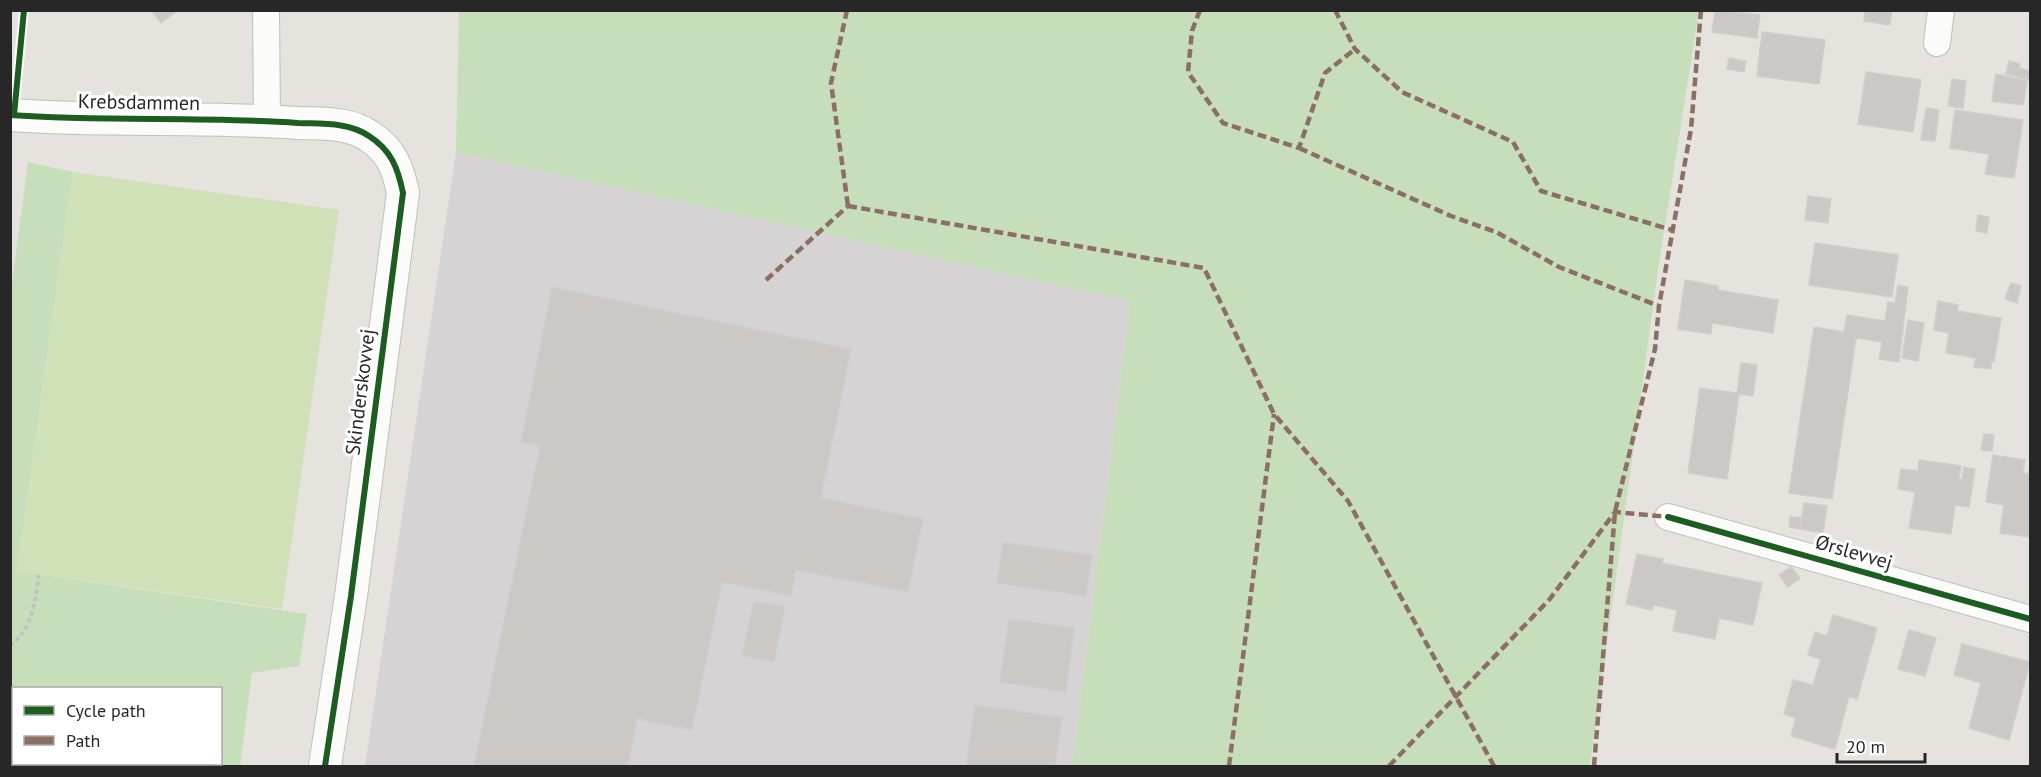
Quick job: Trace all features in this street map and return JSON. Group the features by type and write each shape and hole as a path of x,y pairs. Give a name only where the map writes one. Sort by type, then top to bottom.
{"street":[{"path":"266,10 267,120"},
{"path":"1936,43 1941,10"},
{"name":"Krebsdammen","path":"10,115 267,120"},
{"name":"Skinderskovvej","path":"267,120 347,126 369,135 386,150 398,170 403,193 351,596 325,766"},
{"name":"Ørslevvej","path":"1668,517 2031,619"}],"path":[{"path":"10,646 24,633 32,615 39,575"}],"shaded area":[{"path":"456,152 1130,301 1072,766 365,766"}],"green space":[{"path":"459,11 1699,11 1659,263 1590,766 1072,766 1130,301 456,152"},
{"path":"28,162 73,172 17,571 307,614 299,666 252,673 240,766 11,766 10,297"},
{"path":"73,172 339,210 282,609 17,571"}],"building":[{"path":"151,10 178,10 161,23"},
{"path":"1715,10 1760,15 1757,38 1712,32"},
{"path":"1865,10 1892,10 1890,25 1864,21"},
{"path":"1762,32 1825,40 1819,84 1757,76"},
{"path":"1729,58 1746,61 1744,72 1727,69"},
{"path":"2009,61 2020,64 2019,68 2030,71 2030,80 2006,74"},
{"path":"1866,72 1921,80 1913,132 1858,124"},
{"path":"1996,74 2027,81 2023,105 1992,101"},
{"path":"1952,79 1966,81 1963,108 1948,106"},
{"path":"1926,108 1939,110 1935,141 1921,140"},
{"path":"1955,110 2023,120 2014,178 1985,174 1989,154 1950,148"},
{"path":"1808,196 1831,199 1828,223 1805,220"},
{"path":"1978,215 1989,217 1987,233 1976,231"},
{"path":"1815,243 1898,255 1892,297 1809,285"},
{"path":"1685,280 1718,286 1718,290 1778,300 1773,333 1712,323 1711,334 1678,329"},
{"path":"2011,283 2021,286 2017,303 2005,299"},
{"path":"1898,285 1908,287 1899,362 1879,359 1882,342 1856,338 1832,499 1789,493 1814,327 1844,332 1847,315 1885,321 1888,302 1895,303"},
{"path":"552,287 851,349 821,498 923,519 908,592 796,570 791,596 722,582 692,730 637,719 628,766 474,766 540,446 521,442"},
{"path":"1938,301 1958,305 1957,311 2001,318 1991,369 1974,367 1976,358 1946,353 1949,333 1934,330"},
{"path":"1908,320 1924,323 1918,361 1902,358"},
{"path":"1741,363 1757,365 1753,396 1739,394 1727,479 1688,473 1700,388 1737,393"},
{"path":"1984,434 1994,435 1992,451 1981,450"},
{"path":"1993,455 2025,460 2023,473 2030,474 2030,537 2000,533 2004,505 1986,502"},
{"path":"1919,460 1961,466 1959,479 1962,479 1964,467 1975,469 1969,507 1955,505 1951,534 1909,528 1915,492 1898,489 1901,469 1918,471"},
{"path":"1804,503 1827,506 1823,533 1800,529"},
{"path":"1790,517 1802,518 1800,529 1789,527"},
{"path":"1003,542 1092,555 1086,596 997,583"},
{"path":"1637,554 1663,559 1662,563 1762,583 1753,625 1719,618 1715,639 1673,631 1677,610 1654,605 1652,610 1626,604"},
{"path":"1791,567 1800,578 1788,587 1779,575"},
{"path":"754,601 785,607 774,662 742,656"},
{"path":"1833,615 1877,628 1857,699 1849,696 1835,749 1791,736 1796,718 1784,714 1793,680 1813,685 1821,659 1808,655 1815,632 1827,636"},
{"path":"1009,619 1074,628 1066,692 1000,682"},
{"path":"1909,630 1936,638 1925,676 1898,669"},
{"path":"1962,644 2030,662 2009,740 1969,728 1981,683 1954,675"},
{"path":"975,705 1062,717 1055,766 966,766"}],"marked path":[{"path":"847,10 831,83 848,206"},
{"path":"1200,10 1192,31 1188,72 1223,123 1299,148 1325,73 1355,49"},
{"path":"1335,10 1355,49 1402,92 1513,142 1541,191 1672,230"},
{"path":"1594,766 1615,512 1655,349 1659,306 1691,129 1701,10"},
{"path":"1299,148 1451,216 1496,232 1559,267 1659,306"},
{"path":"848,206 1204,268 1274,414 1348,501 1494,766"},
{"path":"766,280 848,206"},
{"path":"1229,766 1274,414"},
{"path":"1389,766 1549,600 1615,512 1668,517"}],"cycle path":[{"path":"14,115 24,10"},
{"path":"10,115 335,125 361,131 377,141 392,160 403,193 351,596 325,766"},
{"path":"1668,517 2030,619"}]}
